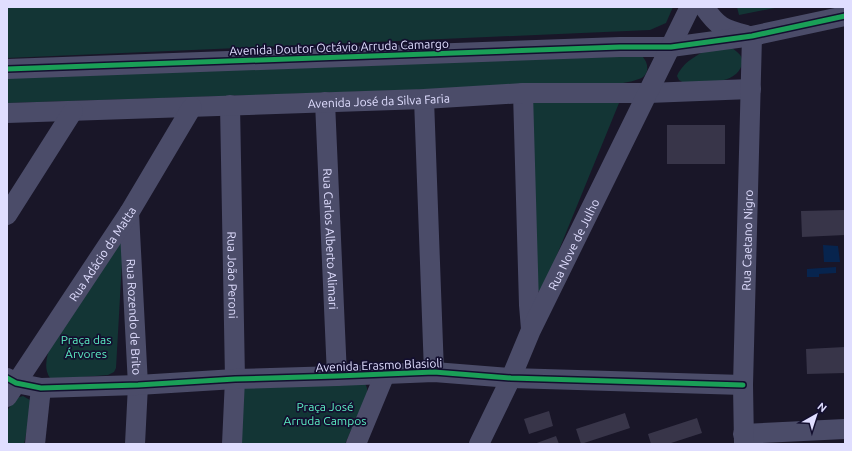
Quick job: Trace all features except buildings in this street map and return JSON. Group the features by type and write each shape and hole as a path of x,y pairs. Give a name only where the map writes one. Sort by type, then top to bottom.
{"street":[{"name":"Rua Nove de Julho","path":"479,444 511,378 531,330 690,7"},
{"path":"704,7 714,21 725,30 752,36"},
{"name":"Avenida Doutor Octávio Arruda Camargo","path":"7,69 596,48 671,47 752,36 845,16"},
{"name":"Rua Caetano Nigro","path":"743,439 743,385 752,36"},
{"name":"Avenida José da Silva Faria","path":"7,113 424,99 523,93 648,93 751,89"},
{"path":"523,93 531,330"},
{"path":"424,99 434,372"},
{"name":"Rua Carlos Alberto Alimari","path":"325,102 337,376"},
{"name":"Rua João Peroni","path":"230,106 235,379 232,444"},
{"name":"Rua Adácio da Matta","path":"10,386 128,213 192,107"},
{"path":"7,215 72,111"},
{"name":"Rua Rozendo de Brito","path":"128,213 138,385 134,444"},
{"name":"Avenida Erasmo Blasioli","path":"10,386 41,388 138,385 235,379 434,372 511,378 743,385"},
{"path":"356,444 385,374"},
{"path":"35,444 41,388"},
{"path":"743,439 845,429"}],"green space":[{"path":"7,7 673,7 666,23 650,30 7,58"},
{"path":"737,7 780,7 739,15"},
{"path":"716,46 729,46 741,56 742,64 739,71 733,76 718,81 684,83 679,80 677,76 688,61"},
{"path":"642,56 647,65 647,72 645,75 639,79 623,83 7,103 7,75"},
{"path":"535,101 619,103 543,289 540,291 537,291 532,103"},
{"name":"Praça das Árvores","path":"114,241 123,244 116,368 114,372 108,375 55,379 50,378 46,366 51,344"},
{"name":"Praça José Arruda Campos","path":"365,383 367,394 345,444 237,444 238,395 245,388"},
{"path":"23,396 30,400 32,406 24,444 7,444 7,411 16,398"}],"water":[{"path":"823,245 838,246 840,262 824,262"},
{"path":"836,267 836,273 819,274 819,277 807,277 807,269"}],"cycle path":[{"path":"7,69 620,47 671,47 752,36 845,16"},
{"path":"7,378 16,383 41,388 434,372 511,378 743,385"}]}
